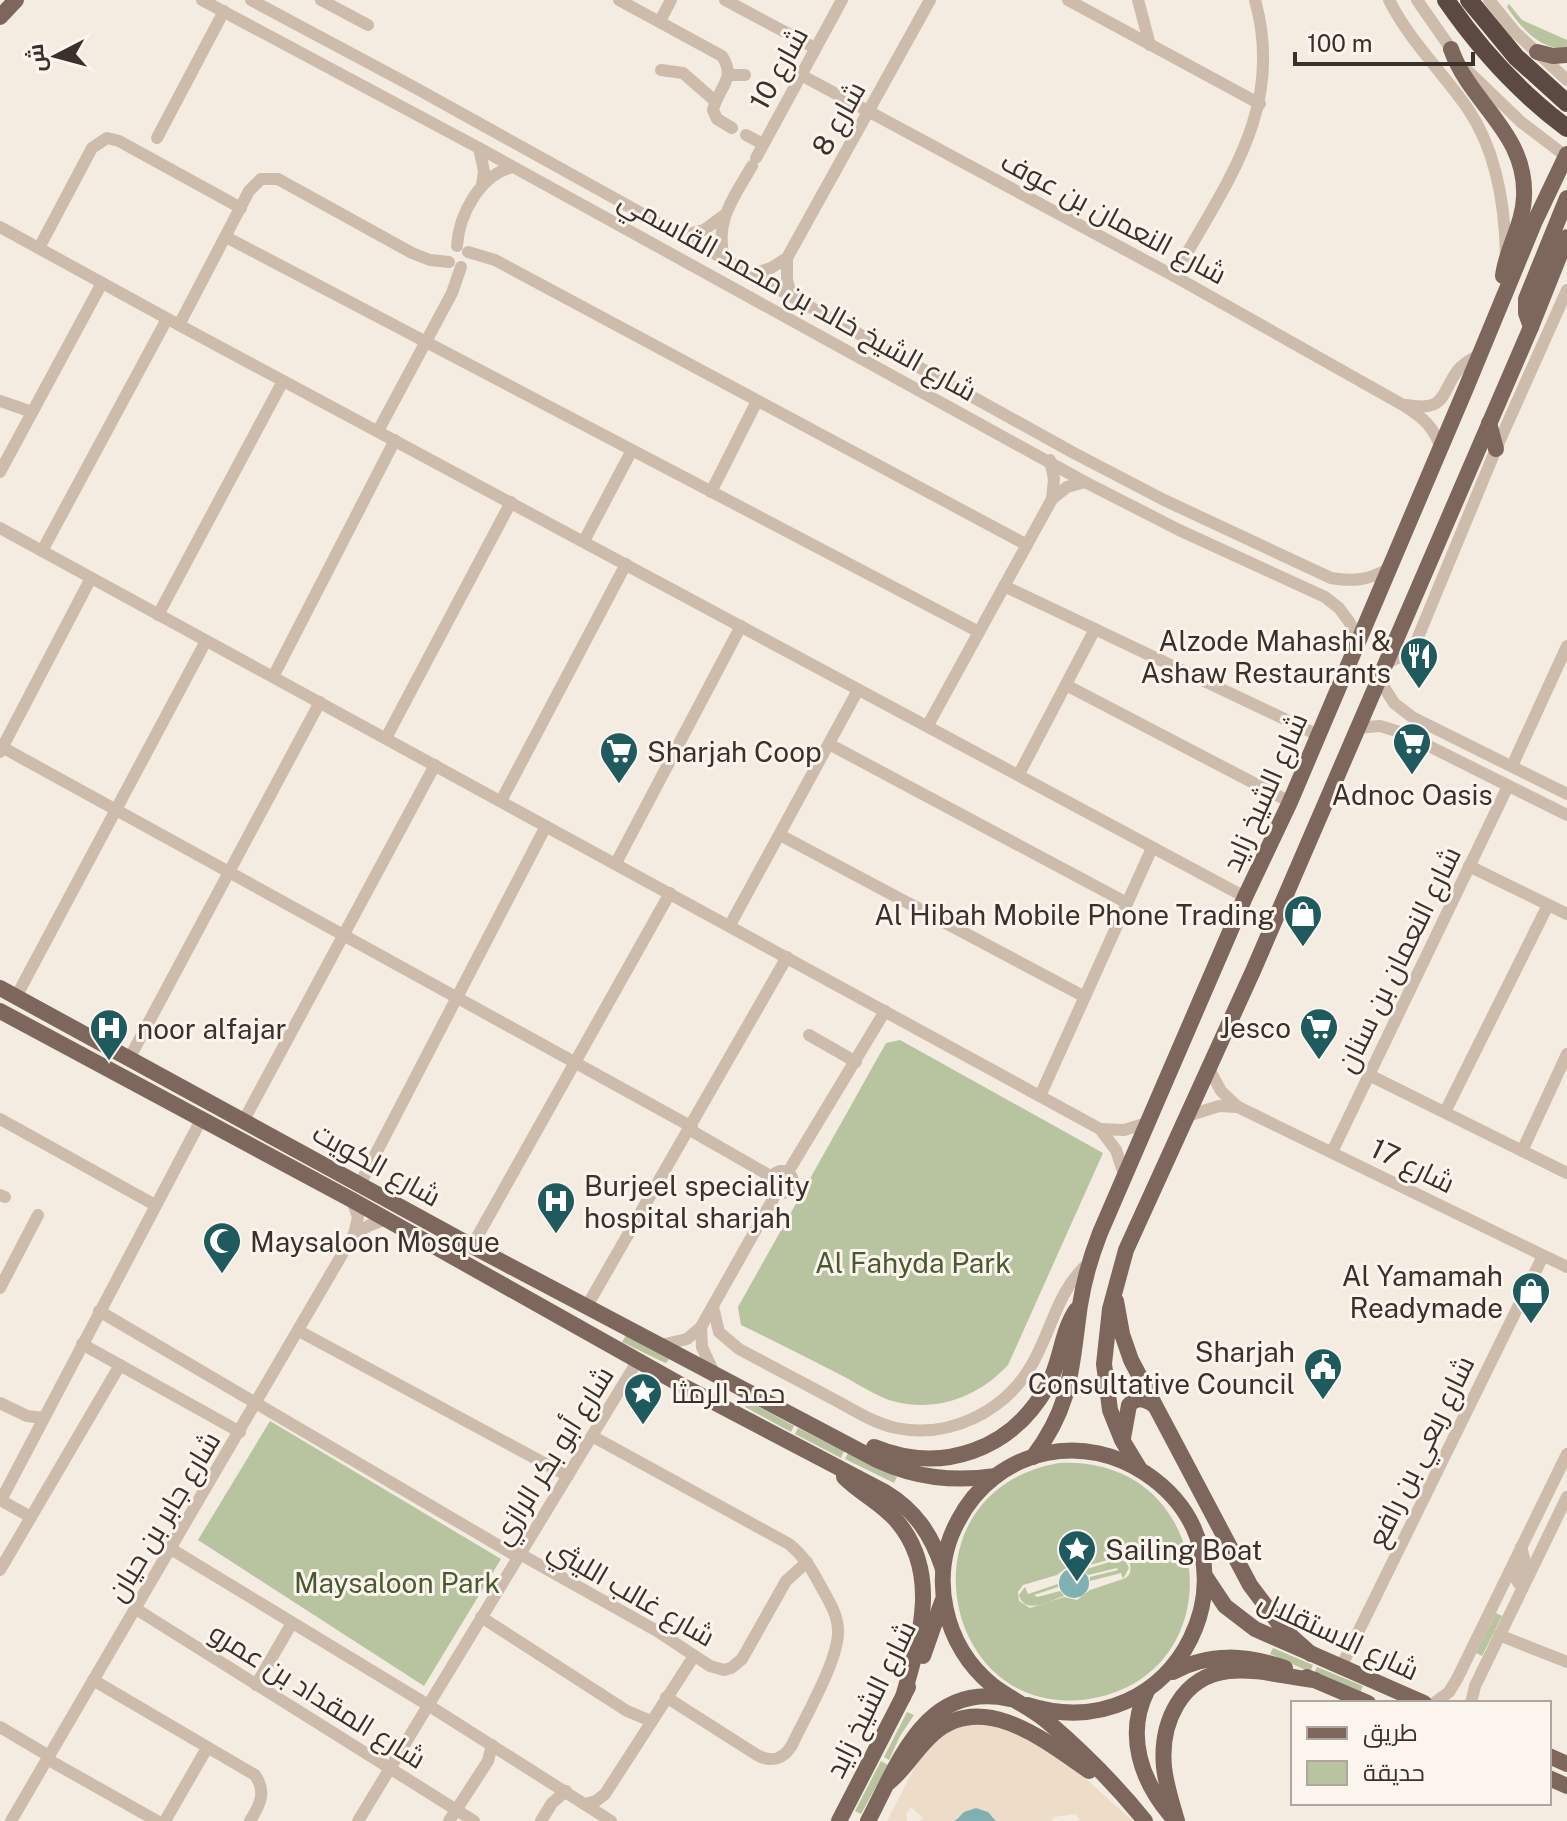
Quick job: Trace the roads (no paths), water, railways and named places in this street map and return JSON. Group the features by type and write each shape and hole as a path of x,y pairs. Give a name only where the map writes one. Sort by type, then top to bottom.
{"highway":[{"path":"1446,0 1490,57 1567,128"},
{"path":"1469,0 1516,57 1567,103"}],"main road":[{"path":"0,17 16,0"},
{"path":"1451,49 1463,77 1497,118 1521,165 1524,199 1506,263 1504,297"},
{"path":"1537,52 1567,55"},
{"name":"شارع الشيخ زايد","path":"1033,1457 1051,1431 1069,1388 1080,1306 1090,1262 1124,1174 1290,802 1535,221 1567,156"},
{"path":"1531,327 1526,313 1526,299 1567,198"},
{"name":"شارع الشيخ زايد","path":"1139,1468 1122,1440 1110,1410 1105,1373 1106,1327 1134,1230 1253,971 1567,237"},
{"path":"1546,291 1558,280 1567,265"},
{"path":"1489,423 1496,449"},
{"path":"1253,971 1276,957"},
{"name":"شارع الكويت","path":"0,988 472,1246 894,1467 922,1476 952,1480 996,1476"},
{"name":"شارع الكويت","path":"0,1011 387,1219 683,1386 885,1492 905,1506 929,1534 943,1569"},
{"path":"262,1152 259,1146 262,1141 293,1154 308,1156"},
{"path":"1114,1292 1125,1348 1250,1585 1271,1615 1311,1654"},
{"path":"843,1442 867,1445 909,1459 931,1460 970,1452 997,1439 1022,1420 1041,1397 1055,1370 1067,1327 1080,1306"},
{"path":"683,1386 700,1387 727,1397 734,1394 737,1387"},
{"path":"1122,1440 1129,1405 1139,1399 1154,1405"},
{"path":"1021,1702 1057,1713 1089,1713 1119,1705 1147,1691 1164,1677 1182,1655 1195,1630 1202,1603 1204,1575 1198,1543 1185,1513 1165,1488 1139,1468 1117,1458 1093,1452 1057,1452 1033,1457 996,1476 973,1497 956,1523 943,1569 944,1598 954,1636 967,1658 994,1686 1021,1702 1087,1758 1143,1818"},
{"path":"833,1465 895,1520 917,1556 923,1583 924,1610 903,1697"},
{"name":"شارع الاستقلال","path":"1204,1575 1217,1596 1245,1622 1419,1701"},
{"name":"شارع الشيخ زايد","path":"839,1821 922,1659 944,1598"},
{"name":"شارع الاستقلال","path":"1164,1677 1200,1661 1226,1657 1271,1663 1363,1701"},
{"path":"1176,1821 1163,1752 1172,1712 1183,1694 1206,1678 1231,1671 1315,1680"},
{"path":"1147,1691 1137,1718 1136,1748 1152,1788 1176,1821"},
{"name":"شارع الشيخ زايد","path":"868,1821 920,1728 947,1706 981,1696 1021,1702"},
{"path":"888,1783 905,1769 925,1742 941,1728 963,1718 988,1717 1050,1743 1143,1818"}],"street":[{"name":"شارع الشيخ خالد بن محمد القاسمي","path":"202,0 479,148 1085,482 1210,545 1325,597 1339,608 1350,623 1357,641"},
{"name":"شارع الشيخ خالد بن محمد القاسمي","path":"251,0 1083,458 1252,542 1331,578 1346,581 1376,576 1392,566"},
{"path":"321,0 368,25"},
{"path":"619,0 717,52 726,62 729,75 715,101 714,114 732,128"},
{"path":"660,21 671,0"},
{"path":"725,0 815,48"},
{"name":"شارع 10","path":"723,216 842,0"},
{"name":"شارع 8","path":"787,258 930,0"},
{"path":"1068,0 1260,104"},
{"path":"1138,0 1150,45"},
{"path":"1174,276 1243,150 1260,104 1263,43 1255,0"},
{"path":"1389,0 1409,36 1466,107 1481,134 1497,184 1506,263"},
{"path":"1417,0 1472,75 1500,103 1567,156"},
{"path":"1489,0 1508,24 1567,80"},
{"path":"157,138 224,11"},
{"path":"661,70 683,73 715,101"},
{"path":"366,88 365,80 374,73 412,86"},
{"path":"729,75 745,75"},
{"name":"شارع النعمان بن عوف","path":"801,75 1174,276 1403,405 1427,421 1441,449"},
{"path":"746,135 763,144"},
{"path":"39,248 92,148 107,138 119,141 241,208"},
{"path":"479,148 484,171 482,186"},
{"path":"42,551 254,184 269,177 278,179 412,253 455,264 468,261 463,249 461,221 492,175 513,167"},
{"path":"681,236 704,230 723,216"},
{"path":"723,216 720,238 725,260"},
{"path":"1,231 39,248 1245,897"},
{"path":"226,237 979,632"},
{"path":"378,431 452,293 455,264 450,250 463,249 495,260 1027,545"},
{"path":"753,274 787,258"},
{"path":"787,258 791,295"},
{"path":"0,472 102,283"},
{"path":"1567,290 1496,449 1416,642 1381,671 1387,694 1403,711 1567,794"},
{"path":"1403,405 1421,406 1440,401 1459,369 1479,355"},
{"path":"158,615 283,381"},
{"path":"0,401 32,412"},
{"path":"711,492 757,401"},
{"path":"273,677 395,440"},
{"path":"584,541 632,450"},
{"path":"928,725 1052,499 1054,479 1050,460"},
{"path":"1052,499 1067,487 1085,482"},
{"path":"386,738 511,502"},
{"path":"0,528 1100,1129 1116,1150 1124,1174"},
{"path":"1210,545 1224,546 1244,554 1252,550 1252,542"},
{"path":"501,801 626,564"},
{"path":"91,578 1,749 574,1063 772,1177"},
{"path":"1004,586 1318,735"},
{"path":"616,863 741,626"},
{"path":"1019,774 1095,629"},
{"path":"16,997 206,641"},
{"path":"1512,766 1567,646"},
{"path":"1066,685 1290,802"},
{"path":"730,925 858,690"},
{"path":"129,1059 320,702"},
{"path":"1356,728 1392,729 1567,815"},
{"path":"1425,744 1429,735 1437,729"},
{"path":"829,744 1127,903"},
{"path":"244,1120 435,765"},
{"name":"شارع النعمان بن سنان","path":"1332,1152 1508,786"},
{"path":"360,1184 546,826"},
{"path":"780,835 1085,997"},
{"path":"1040,1096 1152,848"},
{"path":"1469,866 1567,914"},
{"path":"472,1246 670,893"},
{"path":"1445,1112 1548,905"},
{"path":"587,1306 787,957"},
{"path":"788,1172 885,1011"},
{"path":"809,1035 856,1062"},
{"path":"1522,1151 1567,1054"},
{"name":"شارع 17","path":"1208,1067 1221,1091 1238,1107 1543,1256 1565,1261"},
{"path":"1369,1075 1567,1173"},
{"path":"1187,1116 1219,1106 1238,1107"},
{"path":"0,1119 155,1205"},
{"path":"31,1517 0,1500 201,1120"},
{"path":"1100,1129 1124,1130 1147,1123"},
{"path":"781,1171 788,1172 793,1178 793,1186 788,1192 777,1192 772,1187 772,1177 781,1171"},
{"path":"660,1345 687,1339 701,1327 777,1192"},
{"path":"352,1200 358,1217 354,1234"},
{"path":"0,1288 38,1215"},
{"path":"354,1234 387,1219"},
{"name":"شارع جابر بن حيان","path":"11,1821 354,1234"},
{"name":"شارع ربعي بن رافع","path":"1341,1667 1543,1256"},
{"path":"713,1307 719,1332 739,1349 877,1422 907,1429 935,1429 976,1418 1013,1390 1032,1365 1069,1284 1090,1262"},
{"name":"شارع غالب الليثي","path":"99,1311 519,1555 657,1631 717,1669 731,1668 737,1664 786,1581 807,1562"},
{"path":"701,1327 705,1357 715,1375"},
{"path":"299,1331 568,1476"},
{"path":"82,1344 240,1432"},
{"name":"شارع أبو بكر الرازي","path":"358,1821 638,1360"},
{"path":"0,1570 120,1365"},
{"path":"0,1403 27,1416 43,1418"},
{"path":"592,1436 789,1544 807,1562 834,1609 837,1642 788,1751 777,1758 763,1758 666,1697"},
{"path":"1437,1701 1449,1692 1457,1679 1567,1454"},
{"path":"1471,1701 1475,1686 1567,1497"},
{"path":"1521,1547 1524,1558 1516,1581 1524,1584"},
{"path":"171,1549 428,1705 611,1821"},
{"name":"شارع المقداد بن عمرو","path":"136,1609 390,1769 453,1816 474,1821"},
{"path":"481,1617 627,1711 651,1721"},
{"path":"256,1685 292,1623"},
{"path":"1499,1635 1567,1662"},
{"path":"585,1804 605,1794 694,1656"},
{"path":"93,1680 249,1770 260,1782 262,1797 250,1821"},
{"path":"0,1727 157,1821"},
{"path":"453,1816 488,1761 492,1745"},
{"path":"165,1821 207,1748"},
{"path":"541,1821 552,1803 566,1791"}],"water":[{"path":"1074,1568 1085,1572 1089,1583 1085,1594 1074,1598 1063,1594 1059,1583 1063,1572"},
{"path":"976,1808 988,1812 996,1821 955,1821 964,1812"}],"place":[{"name":"Alzode Mahashi & Ashaw Restaurants","path":"1419,690"},
{"name":"Adnoc Oasis","path":"1412,776"},
{"name":"Sharjah Coop","path":"619,785"},
{"name":"Al Hibah Mobile Phone Trading","path":"1303,948"},
{"name":"Jesco","path":"1319,1061"},
{"name":"noor alfajar","path":"109,1062"},
{"name":"Burjeel speciality hospital sharjah","path":"556,1235"},
{"name":"Maysaloon Mosque","path":"222,1275"},
{"name":"Al Yamamah Readymade","path":"1531,1325"},
{"name":"Sharjah Consultative Council","path":"1323,1401"},
{"name":"حمد الرمثا","path":"643,1426"},
{"name":"Sailing Boat","path":"1077,1583"}],"park label":[{"name":"Al Fahyda Park","path":"913,1262"},
{"name":"Maysaloon Park","path":"397,1582"}]}
